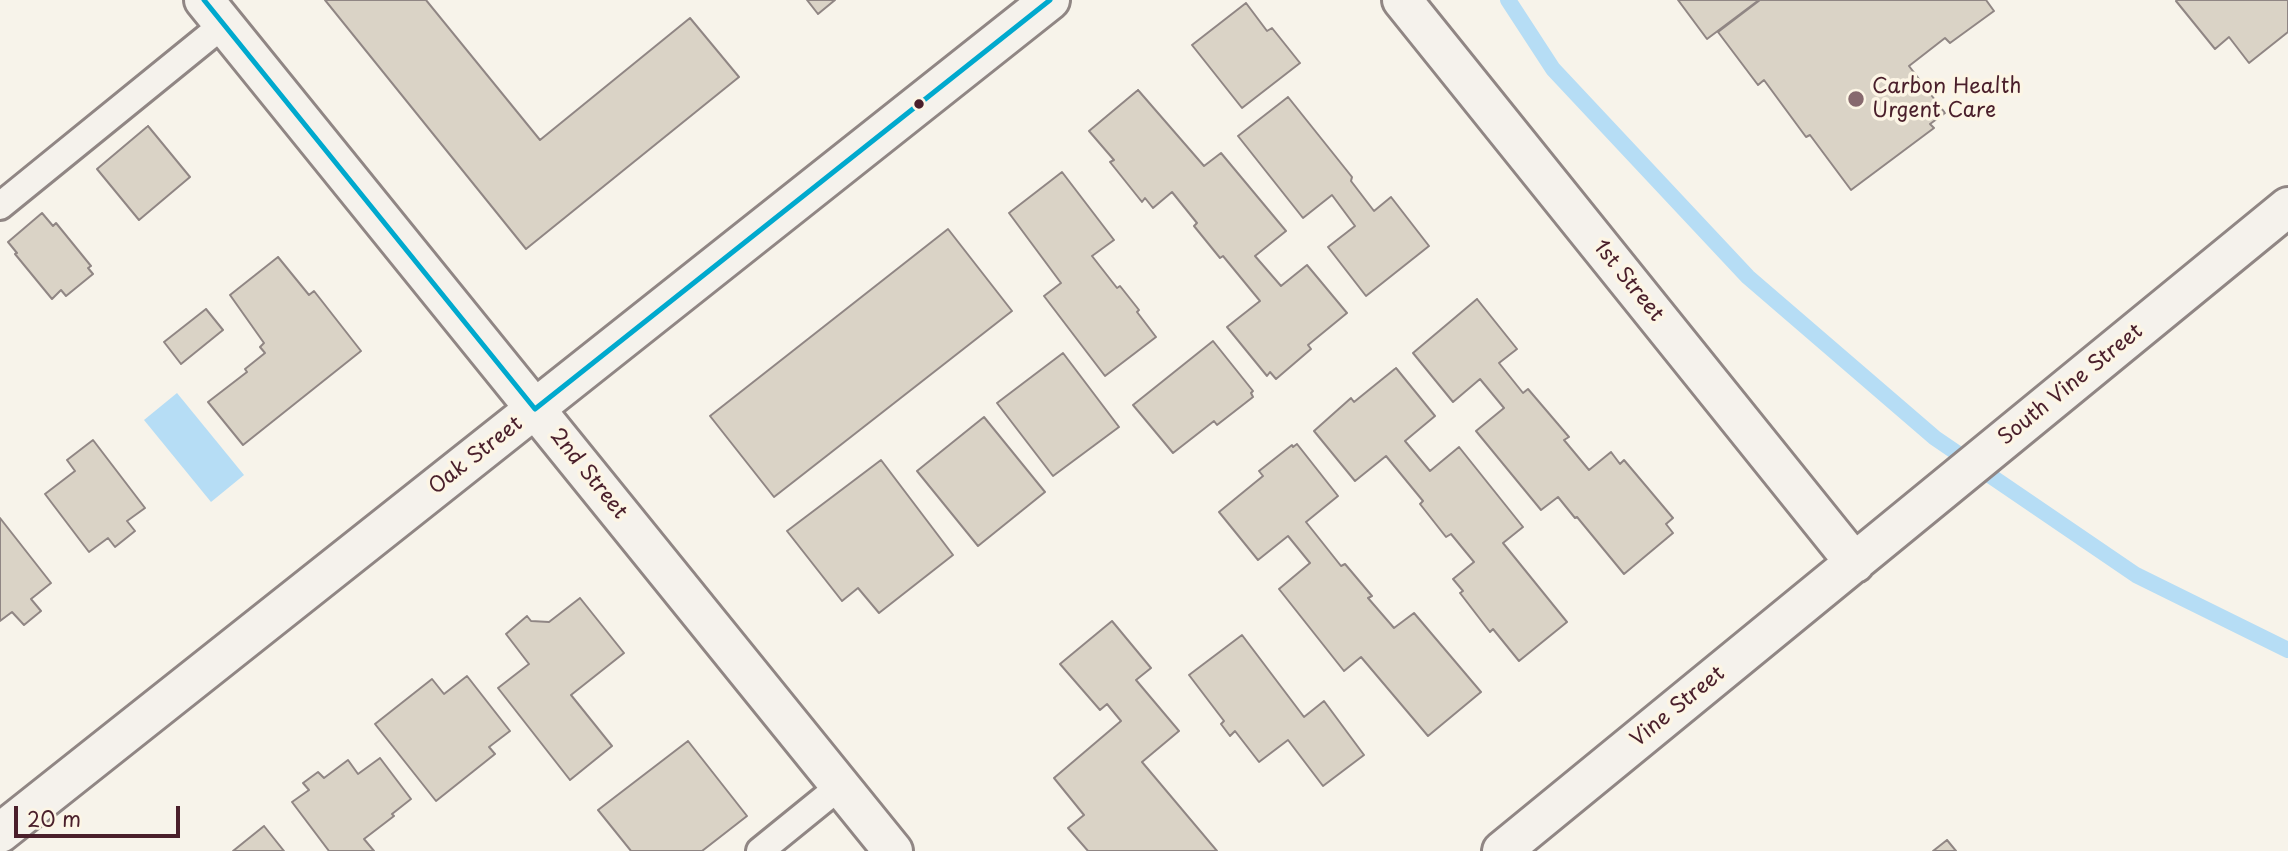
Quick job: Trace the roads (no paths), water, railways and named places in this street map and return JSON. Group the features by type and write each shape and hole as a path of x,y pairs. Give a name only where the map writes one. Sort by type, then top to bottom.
{"street":[{"name":"Oak Street","path":"0,833 1050,0"},
{"name":"1st Street","path":"1402,0 1855,563"},
{"name":"2nd Street","path":"214,12 893,851"},
{"name":"South Vine Street","path":"1855,563 2288,207"},
{"name":"Vine Street","path":"1502,851 1855,563"}],"lane":[{"path":"0,206 214,12"},
{"path":"760,851 840,786"}],"water":[{"path":"177,393 244,475 211,502 144,420"}],"waterway":[{"path":"1508,0 1553,69 1748,277 1935,438 2136,575 2288,650"}],"place":[{"name":"Carbon Health Urgent Care","path":"1856,99"}]}
